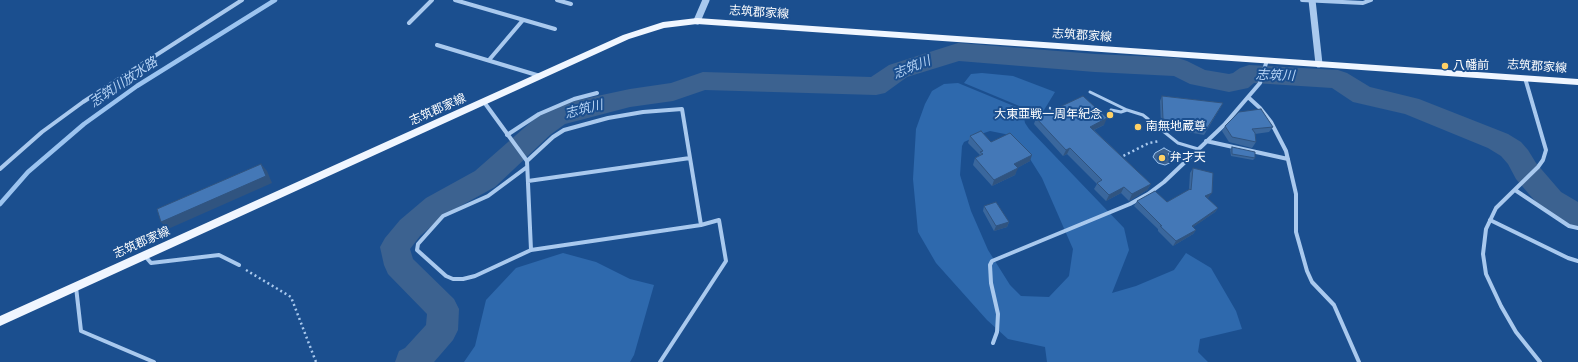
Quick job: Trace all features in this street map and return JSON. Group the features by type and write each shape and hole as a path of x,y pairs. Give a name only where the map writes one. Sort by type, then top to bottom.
{"main road":[{"name":"志筑郡家線","path":"0,321 541,76 648,29 663,25 697,21 1266,64 1319,64 1578,82"}],"street":[{"path":"0,169 42,132 82,102 242,0"},
{"path":"408,23 432,0"},
{"path":"455,0 556,29"},
{"path":"557,0 572,4"},
{"path":"697,21 706,0"},
{"path":"1302,0 1363,3 1371,0"},
{"path":"1312,1 1319,64"},
{"path":"488,60 523,20"},
{"path":"437,45 541,76"},
{"path":"992,343 997,332 998,314 991,283 990,264 992,261 1130,204 1148,194 1164,182 1224,125 1260,83 1266,64"},
{"path":"1525,78 1546,150 1543,160 1538,168 1496,208 1486,229 1483,254 1486,274 1501,306 1516,332 1540,362"},
{"path":"507,135 539,114 574,99 597,93"},
{"path":"1248,97 1260,108 1271,122 1286,150 1296,194 1296,232 1307,271 1312,282 1334,305 1359,362"},
{"path":"484,102 527,161 530,250"},
{"path":"527,161 553,137 564,130 608,118 643,112 682,109 701,225"},
{"path":"1206,141 1288,159"},
{"path":"528,181 690,158"},
{"path":"527,167 488,196 443,216 418,244 417,250 446,276 453,279 463,279 475,276 530,250 701,225 719,220 726,261 660,362"},
{"path":"1515,190 1569,226 1578,228"},
{"path":"1490,220 1568,258 1578,261"},
{"path":"144,255 151,263 219,255 238,265"},
{"path":"76,286 81,331 154,362"}],"lane":[{"path":"1090,92 1127,110 1147,117 1178,143 1198,149"},
{"path":"1111,110 1121,112 1127,110"}],"path":[{"path":"1049,108 1060,110"},
{"path":"1117,159 1149,143 1157,141 1178,143"},
{"path":"1164,157 1173,152"},
{"path":"238,265 291,297 316,362"}],"shaded area":[{"path":"982,73 1013,76 1055,92 1041,115 964,83 971,74"},
{"path":"958,83 1021,109 1025,123 1029,129 1124,228 1129,250 1112,293 1136,286 1174,270 1186,253 1211,268 1236,311 1242,329 1200,339 1198,352 1208,362 1047,362 1045,347 1008,339 987,320 936,263 918,232 913,179 916,129 925,104 932,91 944,84","holes":["990,131 1005,134 1010,137 1030,159 1042,178 1073,249 1069,276 1049,297 1021,296 1010,285 988,250 971,211 960,175 962,146 964,142"]},
{"path":"1164,148 1178,156 1176,160 1165,165 1158,163 1153,157 1155,153"},
{"path":"563,253 596,262 630,279 654,285 634,355 630,362 464,362 475,346 486,300 516,268"}],"building":[{"path":"1083,96 1107,118 1090,127 1151,184 1132,194 1124,187 1109,195 1097,183 1102,180 1070,148 1066,150 1036,118"},
{"path":"1162,96 1223,103 1206,130 1168,123 1168,120 1163,119"},
{"path":"1261,109 1273,127 1252,129 1255,133 1256,142 1232,137 1225,126 1239,112"},
{"path":"981,131 991,142 1010,133 1032,155 1014,164 1018,168 994,180 975,158 983,154 980,152 983,151 970,136"},
{"path":"1232,147 1255,152 1255,158 1232,154"},
{"path":"261,164 266,176 161,222 157,209"},
{"path":"1193,168 1213,173 1212,193 1205,196 1218,208 1192,226 1196,230 1176,241 1137,201 1155,191 1167,202 1190,189 1191,190"},
{"path":"996,202 1009,222 996,226 984,206"}],"waterway":[{"name":"志筑川放水路","path":"0,204 28,172 84,124 137,86 275,0"},
{"name":"志筑川","path":"411,362 416,359 442,330 443,309 399,265 395,247 410,228 436,206 485,179 541,128 556,117 569,112 630,98 673,92 703,81 876,86 898,71 958,52 1095,63 1178,67 1199,78 1229,83 1239,82 1249,74 1338,79 1362,95 1410,106 1498,141 1511,149 1518,157 1526,171 1551,200 1578,216"}],"place":[{"name":"八幡前","path":"1445,66"},
{"name":"大東亜戦一周年紀念","path":"1110,115"},
{"name":"南無地蔵尊","path":"1138,127"},
{"name":"弁才天","path":"1162,158"}]}
